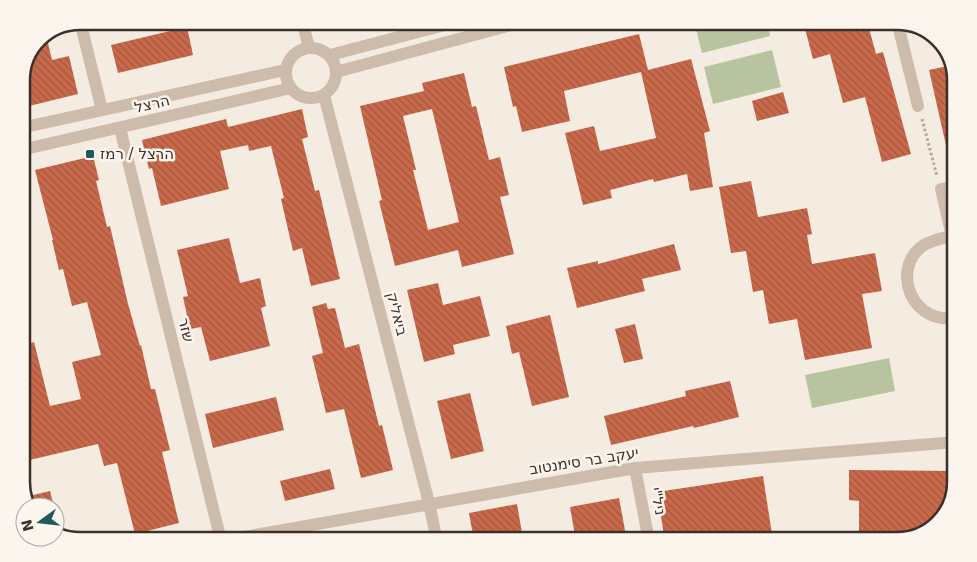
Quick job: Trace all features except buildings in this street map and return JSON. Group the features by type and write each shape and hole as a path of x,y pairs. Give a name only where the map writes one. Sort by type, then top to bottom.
{"street":[{"path":"82,30 102,110"},
{"path":"304,30 309,47"},
{"path":"330,56 427,30"},
{"path":"336,72 492,30"},
{"path":"899,30 918,106"},
{"path":"309,47 324,51 330,56 336,72 333,85 324,95 309,98 302,97 287,83 285,70 291,57 296,52 309,47"},
{"name":"הרצל","path":"30,126 285,70"},
{"name":"הרצל","path":"30,148 291,88"},
{"name":"ביאליק","path":"324,95 429,503 434,532"},
{"name":"שזר","path":"120,128 219,532"},
{"path":"947,188 941,189 947,212"},
{"path":"947,237 928,242 912,257 907,270 909,292 920,308 932,316 947,319"},
{"name":"יעקב בר סימנטוב","path":"270,532 634,468 947,443"},
{"name":"ניל\"י","path":"634,468 647,532"}],"path":[{"path":"918,106 941,189"}],"green space":[{"path":"696,30 769,30 770,36 702,53"},
{"path":"772,50 781,87 713,104 704,67"},
{"path":"889,358 895,391 812,408 805,375"}],"place":[{"name":"הרצל / רמז","path":"90,154"}]}
